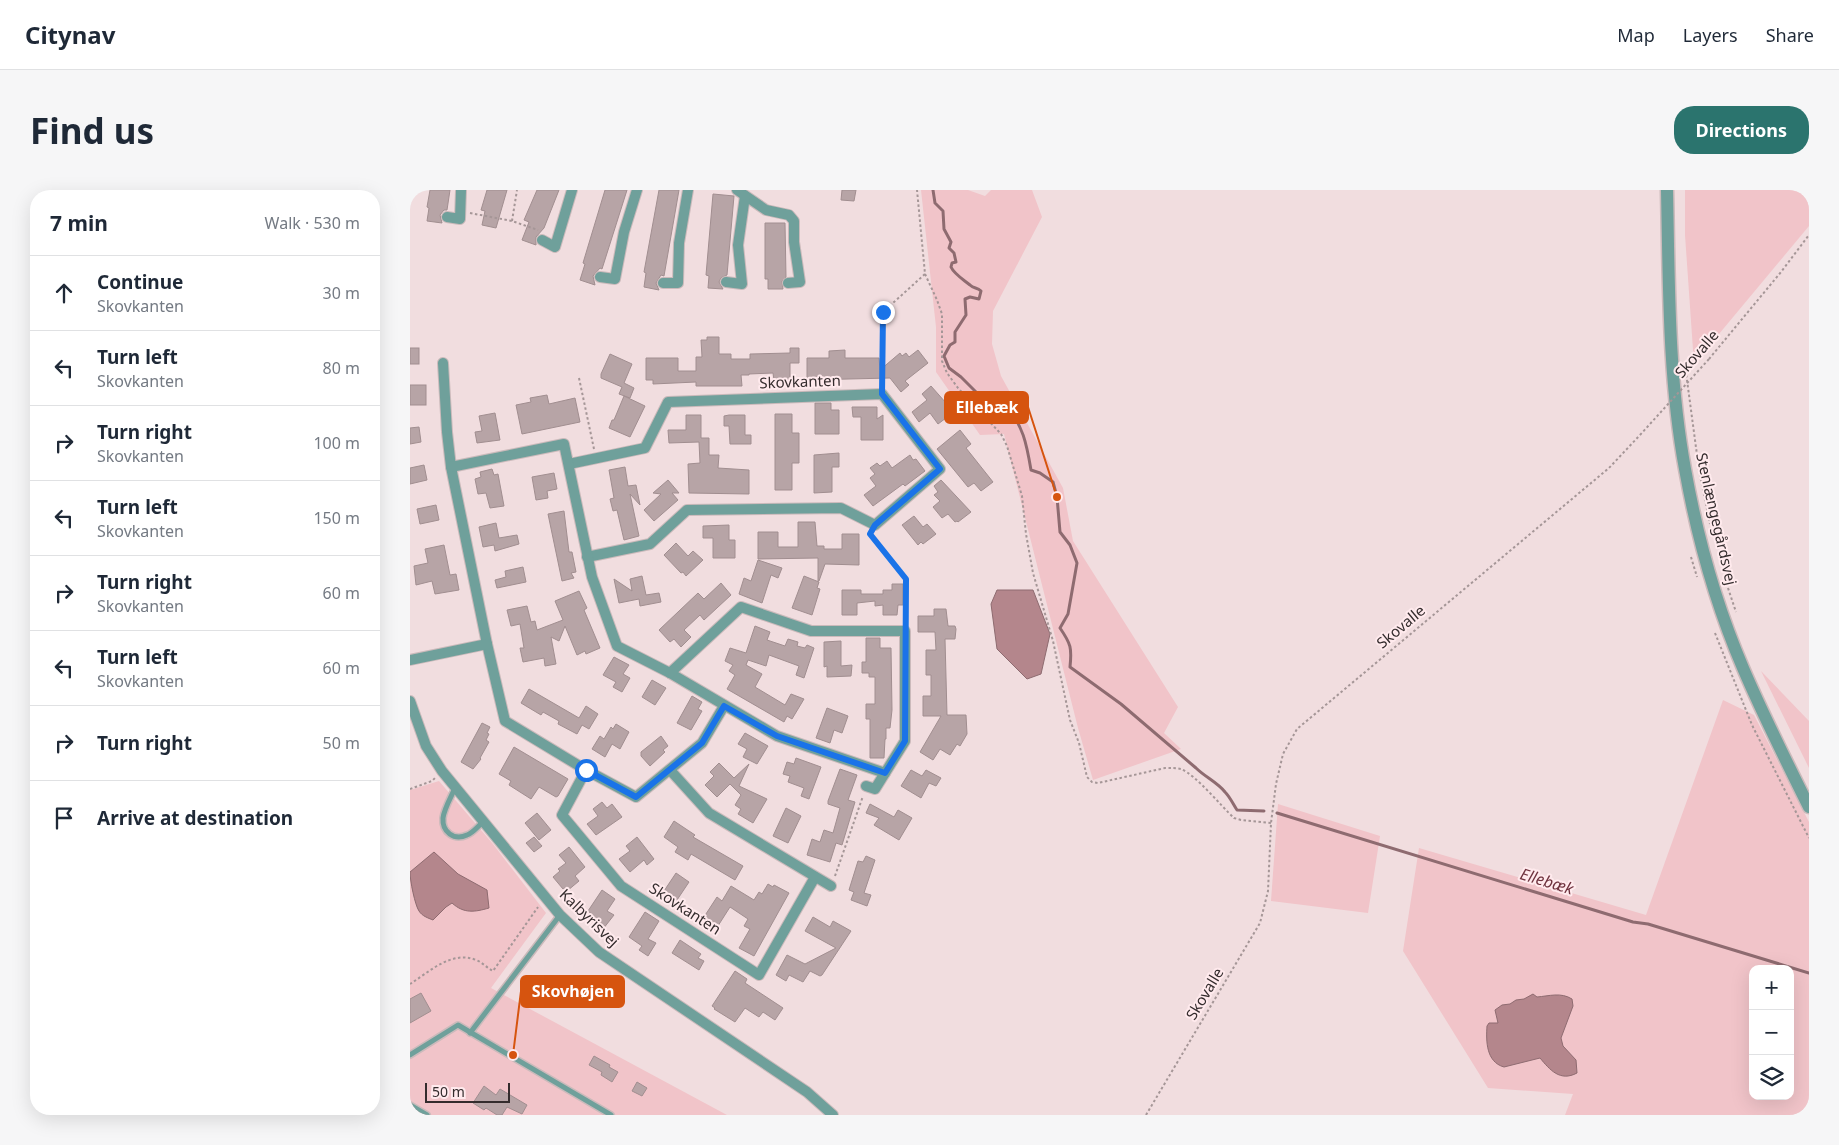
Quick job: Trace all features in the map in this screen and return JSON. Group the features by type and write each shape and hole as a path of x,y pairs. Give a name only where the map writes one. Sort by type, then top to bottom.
{"street":[{"path":"447,217 460,218 461,190"},
{"path":"542,240 555,247 572,190"},
{"path":"600,276 615,279 624,232 636,190"},
{"path":"663,284 678,283 679,243 688,190"},
{"name":"Stenlængegårdsvej","path":"1667,190 1672,367 1684,467 1697,526 1718,601 1742,666 1769,728 1809,807"},
{"path":"726,282 742,284 738,245 741,193"},
{"path":"741,193 766,210 789,215 794,221 794,242 800,282 788,283"},
{"path":"443,363 451,467 487,644 505,721 586,770 636,797 702,743 724,706"},
{"path":"587,557 650,544 687,510 841,508 875,525 940,469 882,394"},
{"name":"Skovkanten","path":"569,464 645,448 668,402 882,394"},
{"path":"451,467 564,444 592,577 617,646 670,674 777,736 885,773"},
{"path":"670,674 741,607 812,631 904,631 905,741 875,789 866,786"},
{"path":"410,660 487,644"},
{"name":"Kalbyrisvej","path":"410,701 426,746 442,771 560,914 598,952 806,1092 832,1115"},
{"name":"Skovkanten","path":"586,770 562,815 621,886 759,976 815,877"},
{"path":"670,770 709,813 831,886"}],"lane":[{"path":"455,788 443,817 444,827 448,834 457,837 467,835 483,822"},
{"path":"470,1033 560,914"},
{"path":"410,1055 458,1025 611,1115"},
{"path":"410,1105 427,1115"}],"path":[{"path":"512,222 517,190"},
{"path":"917,190 925,274 942,314 942,361 947,373 958,388 1001,434 1007,446 1022,496 1033,573 1052,641 1070,720 1079,743 1087,777 1092,782 1098,783 1165,768 1175,768 1183,770 1192,776 1234,818 1271,823"},
{"path":"460,212 476,213 543,232 542,240"},
{"name":"Skovalle","path":"1146,1115 1260,923 1268,891 1271,823 1276,784 1283,754 1297,729 1609,468 1709,359 1781,272 1809,234"},
{"path":"882,394 883,312 925,274"},
{"path":"1685,364 1698,470 1710,526"},
{"path":"579,378 596,458"},
{"path":"875,525 870,534 906,579 907,624 904,631"},
{"path":"1725,580 1737,616"},
{"path":"410,790 432,781 442,771"},
{"path":"831,886 866,786"},
{"path":"410,984 444,961 466,958 476,960 492,971 545,896"}],"shaded area":[{"path":"921,190 968,190 985,196 991,190 1032,190 1042,217 993,311 992,344 1001,376 1063,488 1073,541 1178,707 1164,733 1181,749 1093,780 1078,728 1004,434 980,435 936,372 936,327"},
{"path":"1685,190 1809,190 1809,226 1694,364 1685,235"},
{"path":"997,590 1033,590 1050,634 1041,674 1027,679 997,649 991,604"},
{"path":"1761,671 1809,721 1809,768"},
{"path":"1723,700 1754,715 1809,822 1809,1115 1565,1115 1573,1094 1488,1088 1403,951 1419,848 1646,915"},
{"path":"439,781 493,844 546,913 491,988 727,1115 410,1115 410,790"},
{"path":"1278,804 1380,836 1368,913 1271,901"},
{"path":"434,852 458,874 487,890 489,908 470,911 456,907 452,903 433,920 420,913 414,898 410,872"},
{"path":"1533,994 1537,997 1559,995 1572,999 1573,1006 1561,1038 1563,1046 1576,1060 1577,1073 1565,1076 1560,1075 1548,1067 1540,1058 1504,1067 1490,1056 1487,1044 1487,1026 1489,1023 1498,1023 1495,1010 1502,1005 1510,1004"}],"building":[{"path":"430,190 450,190 447,210 444,210 440,215 442,223 427,221"},
{"path":"487,190 507,190 496,228 482,225 485,211 481,210"},
{"path":"537,190 559,190 544,228 536,237 536,245 522,240 529,222 524,220"},
{"path":"605,190 627,190 602,269 600,268 593,276 595,285 580,280 585,264 583,263"},
{"path":"659,190 679,190 664,276 661,275 656,283 659,290 644,287 646,273 644,272"},
{"path":"842,190 856,190 854,201 841,200"},
{"path":"713,194 734,196 727,275 721,278 719,282 723,289 708,288 709,276 706,275"},
{"path":"765,223 785,223 786,277 782,281 783,289 768,289 768,279 765,279"},
{"path":"707,337 719,337 719,354 731,354 731,359 750,359 750,354 790,353 790,348 799,348 799,363 790,363 790,380 774,380 773,373 741,375 742,386 696,386 696,382 653,384 653,380 646,380 646,358 678,358 678,371 696,371 696,357 702,357 701,340 707,340"},
{"path":"410,348 419,348 419,364 410,364"},
{"path":"845,350 845,358 879,358 880,370 900,353 902,356 906,353 909,357 918,350 928,363 905,381 909,385 901,392 890,378 807,380 807,358 829,358 829,351"},
{"path":"610,354 632,364 624,383 634,388 630,398 619,394 622,387 601,378"},
{"path":"410,385 426,385 426,405 410,405"},
{"path":"931,386 954,412 938,424 930,413 919,422 912,412 927,400 922,394"},
{"path":"547,395 549,404 575,398 580,422 522,434 516,405 531,402 530,398"},
{"path":"624,396 645,406 630,437 609,428"},
{"path":"815,403 831,403 831,410 839,410 839,434 815,434"},
{"path":"852,407 877,407 877,419 883,415 883,440 861,440 861,417 853,417"},
{"path":"495,413 500,440 477,443 475,432 482,431 479,416"},
{"path":"775,414 792,414 792,433 799,433 799,463 792,463 792,490 775,490"},
{"path":"686,415 701,415 701,438 709,438 709,455 719,455 718,468 749,470 749,494 689,493 688,464 700,463 699,442 669,443 668,430 686,430"},
{"path":"745,415 745,435 751,435 751,444 730,444 729,426 724,426 724,416"},
{"path":"419,427 421,442 410,444 410,428"},
{"path":"960,430 971,444 966,448 993,482 981,491 974,483 968,487 937,449"},
{"path":"839,453 839,467 832,467 832,492 814,493 814,455"},
{"path":"910,455 913,460 916,459 925,471 873,506 864,495 876,486 870,478 875,474 870,468 877,463 880,466 887,461 892,468"},
{"path":"424,465 427,480 410,484 410,468"},
{"path":"625,467 628,486 636,485 640,505 630,494 639,536 624,540 617,510 613,511 610,499 614,498 609,470"},
{"path":"492,469 494,475 498,474 504,506 490,508 486,493 478,494 475,479 481,477 480,472"},
{"path":"554,473 557,489 547,491 548,498 536,500 532,477"},
{"path":"668,480 679,493 672,493 678,500 654,521 644,510 661,494 653,493"},
{"path":"941,480 971,512 958,522 955,522 948,514 942,518 933,507 940,501 934,495 938,492 934,486"},
{"path":"436,505 439,520 420,524 417,509"},
{"path":"564,511 569,552 572,552 576,572 571,573 574,578 562,581 548,514"},
{"path":"914,516 923,527 927,524 936,534 923,544 921,542 918,545 902,525"},
{"path":"798,522 815,522 817,546 824,546 824,549 842,549 842,534 859,534 859,565 825,564 818,581 818,558 758,559 758,532 778,532 778,547 798,547"},
{"path":"496,523 499,538 517,535 519,544 495,551 494,545 483,547 479,527"},
{"path":"729,525 729,540 735,540 735,558 713,558 713,538 703,538 703,526"},
{"path":"676,543 688,556 693,551 703,560 686,576 664,555"},
{"path":"444,545 450,575 456,574 459,590 435,594 432,581 416,585 414,566 428,563 425,549"},
{"path":"758,560 782,568 778,578 771,575 762,603 739,594 744,578 751,581"},
{"path":"523,567 526,582 497,588 495,580 506,577 505,571"},
{"path":"642,576 646,595 659,593 661,602 640,606 639,599 619,603 614,579 632,591 630,579"},
{"path":"804,576 819,582 817,588 820,589 812,615 792,608"},
{"path":"721,583 731,595 704,620 700,615 684,630 691,637 681,647 674,639 670,642 659,630 698,593 704,599"},
{"path":"892,584 903,584 903,605 898,605 897,615 883,615 883,605 875,606 875,601 857,603 857,615 842,615 842,590 861,590 861,594 883,594 883,590 892,590"},
{"path":"579,591 587,608 584,610 600,648 586,654 585,651 577,655 565,626 559,641 551,637 556,664 545,666 544,658 523,662 520,648 524,648 520,624 511,626 507,610 527,606 531,622 535,621 537,630 563,620 555,601"},
{"path":"934,609 946,609 948,626 955,626 956,629 955,639 945,639 947,715 966,715 967,734 960,746 957,744 950,755 940,749 933,760 920,752 941,716 923,716 923,696 931,696 931,675 926,675 926,650 936,650 935,632 918,632 918,616 934,616"},
{"path":"755,626 770,632 767,640 785,646 788,639 798,642 797,646 805,648 807,645 814,648 804,678 796,675 799,666 769,655 766,666 748,660 746,665 762,674 755,687 785,705 791,694 804,699 792,719 787,716 784,722 727,689 735,675 729,671 733,665 725,661 730,648 746,653"},
{"path":"866,638 880,638 880,648 891,648 892,710 890,728 886,728 884,758 870,758 870,719 866,719 866,704 875,704 875,677 869,677 869,673 862,673 862,662 866,662"},
{"path":"841,641 841,666 852,665 851,676 827,677 827,666 824,667 824,642"},
{"path":"614,657 629,665 623,674 630,678 622,692 613,687 616,682 603,675"},
{"path":"652,680 666,688 655,705 642,697"},
{"path":"529,689 579,718 586,706 598,714 589,729 582,725 577,734 558,724 559,721 543,712 541,715 521,703"},
{"path":"692,696 702,702 698,709 702,711 691,730 677,723"},
{"path":"827,708 848,716 842,733 834,730 830,743 816,738"},
{"path":"482,723 490,727 486,740 489,742 481,759 473,769 461,762"},
{"path":"616,724 629,732 620,749 612,744 605,757 592,749 600,736 604,739 611,727 613,729"},
{"path":"745,733 768,746 757,764 743,757 747,749 738,744"},
{"path":"661,736 668,746 663,750 665,752 650,766 641,756 641,752"},
{"path":"514,747 568,779 558,796 556,797 539,787 531,799 509,785 511,781 499,774"},
{"path":"796,758 821,767 809,799 801,796 804,788 788,782 790,776 783,774 787,762 794,764"},
{"path":"719,763 734,778 749,764 739,786 767,799 753,823 738,814 741,809 735,805 741,795 730,784 717,797 705,785 714,776 710,772"},
{"path":"840,769 857,775 848,800 855,802 842,845 836,843 830,862 807,855 812,839 820,842 824,830 833,833 840,808 828,804 828,801"},
{"path":"911,770 922,776 926,770 941,778 936,786 929,783 921,798 901,786"},
{"path":"602,802 607,808 612,804 622,817 596,835 587,824 598,816 593,809"},
{"path":"870,804 894,817 898,810 912,818 899,840 874,825 879,818 866,813"},
{"path":"786,808 801,816 788,843 773,836"},
{"path":"537,813 551,830 539,840 525,823"},
{"path":"674,821 695,835 693,837 743,866 735,880 691,854 688,860 675,852 678,847 664,837"},
{"path":"534,837 542,846 534,852 526,843"},
{"path":"637,837 654,859 647,865 644,860 630,872 619,859 630,851 626,846"},
{"path":"569,847 585,867 575,876 579,881 567,891 553,877 560,871 558,869 566,863 559,855"},
{"path":"866,856 875,860 864,893 871,895 867,906 851,900 854,892 849,890 858,861 863,862"},
{"path":"676,873 689,882 675,903 662,894"},
{"path":"768,884 789,893 754,956 739,948 750,929 744,926 748,919 730,907 716,929 702,920 717,897 722,901 731,886 754,900 759,892 762,894"},
{"path":"602,890 615,899 607,911 614,915 603,929 590,919 593,915 588,911"},
{"path":"645,912 659,921 648,939 656,943 648,956 639,950 642,946 629,937"},
{"path":"813,917 830,927 833,921 851,931 822,975 820,976 810,971 803,982 789,975 786,981 776,975 787,955 805,964 836,948 805,931"},
{"path":"680,940 701,954 698,958 704,961 699,970 672,953"},
{"path":"735,971 747,979 745,983 783,1008 775,1020 763,1012 759,1017 745,1008 735,1022 714,1009 712,1006"},
{"path":"421,993 431,1011 410,1023 410,999"},
{"path":"594,1056 618,1072 612,1082 601,1075 602,1072 589,1065"},
{"path":"637,1082 647,1088 642,1096 632,1091"},
{"path":"484,1086 496,1095 500,1089 527,1105 522,1114 507,1107 502,1115 497,1115 473,1103"}],"waterway":[{"name":"Ellebæk","path":"933,190 935,203 943,211 944,229 951,242 949,248 954,253 956,262 952,263 951,267 959,277 981,291 979,299 970,297 965,299 966,315 955,332 955,342 950,345 944,356 949,368 986,402 999,408 1005,406 1016,420 1026,444 1031,470 1040,473 1053,482 1057,497 1060,532 1070,545 1077,563 1068,614 1060,628 1070,646 1070,667 1121,704 1218,785 1237,810 1264,811"},
{"name":"Ellebæk","path":"1277,813 1633,922 1648,924 1809,973"}],"place":[{"name":"Ellebæk","path":"1057,497"},
{"name":"Skovhøjen","path":"513,1055"}],"route":[{"path":"586,770 636,797 702,743 724,706 777,736 885,773 905,741 904,631 907,624 906,579 870,534 875,525 940,469 882,394 883,312"}]}
